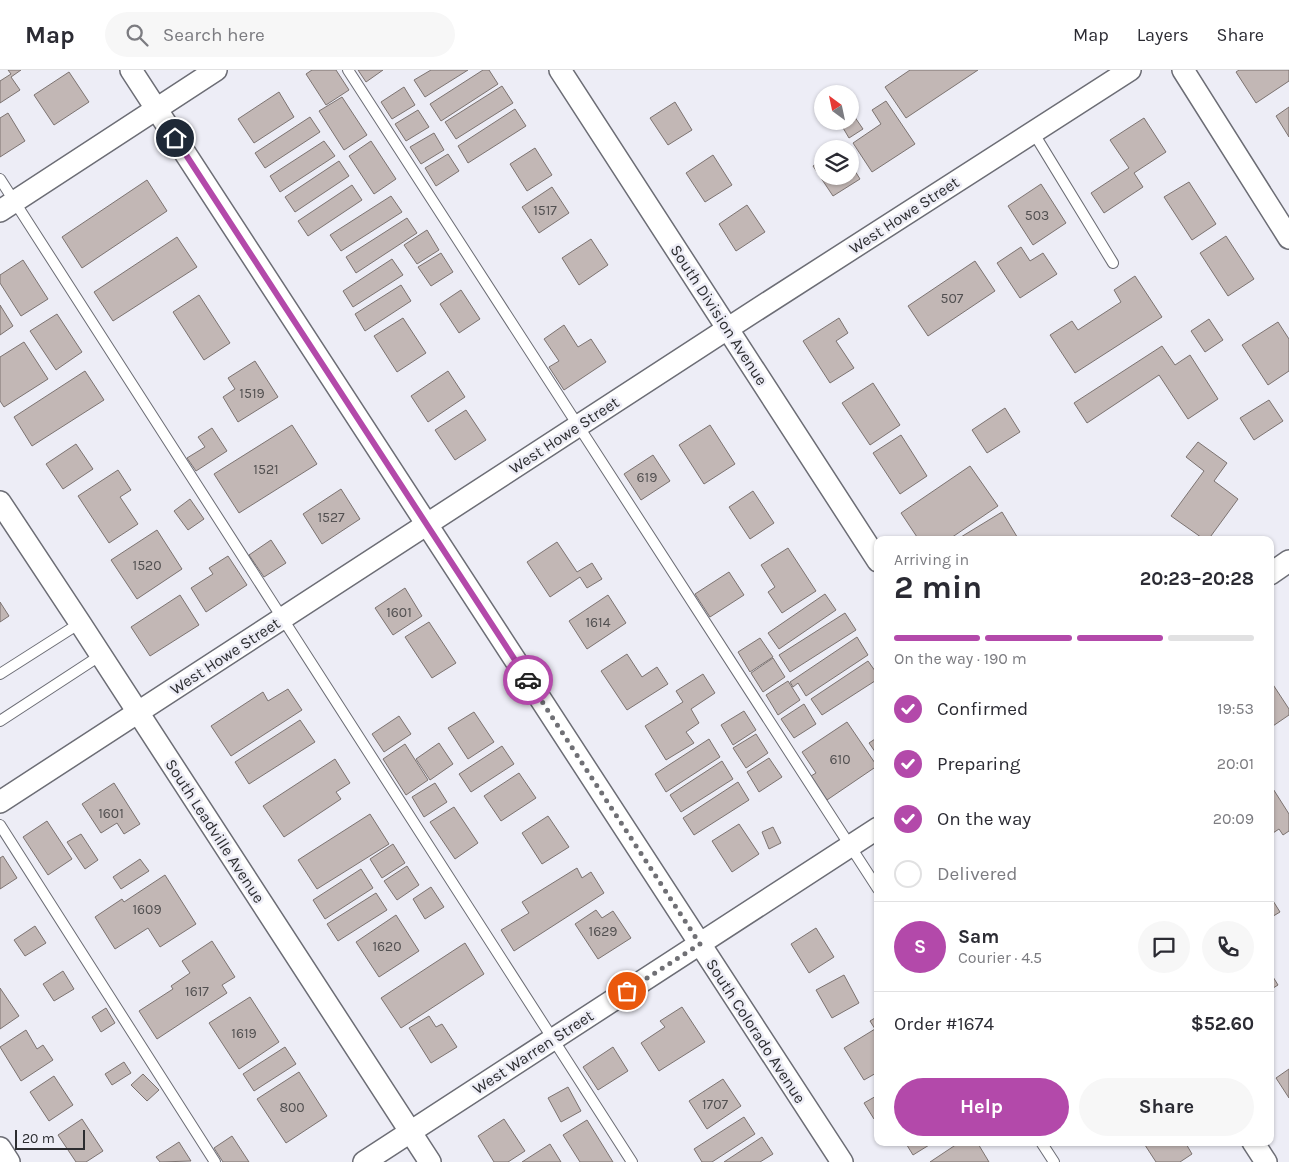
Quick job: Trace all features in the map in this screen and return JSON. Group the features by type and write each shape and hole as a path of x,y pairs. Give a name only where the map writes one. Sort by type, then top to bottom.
{"street":[{"name":"South Colorado Avenue","path":"131,70 842,1162"},
{"path":"7,206 216,70"},
{"name":"South Division Avenue","path":"560,70 874,555"},
{"name":"West Howe Street","path":"0,802 727,328 1130,70"},
{"path":"1182,70 1289,238"},
{"name":"South Leadville Avenue","path":"0,502 430,1162"},
{"path":"1274,571 1289,561"},
{"name":"West Warren Street","path":"364,1162 874,831"},
{"path":"1257,1146 1268,1162"},
{"path":"0,1148 9,1162"}],"lane":[{"path":"348,70 874,883"},
{"path":"1033,132 1113,263"},
{"path":"0,179 7,206 282,618 632,1162"},
{"path":"0,674 80,623"},
{"path":"0,721 101,655"},
{"path":"0,824 215,1162"},
{"path":"1044,1146 1054,1162"}],"building":[{"path":"8,70 21,70 11,77 20,90 0,103 0,81 11,74"},
{"path":"312,70 336,70 349,90 326,105 306,74"},
{"path":"358,70 383,70 366,82"},
{"path":"431,70 468,70 425,97 414,80"},
{"path":"483,70 489,70 498,84 441,121 430,104"},
{"path":"910,70 978,70 906,118 885,87"},
{"path":"1239,70 1289,70 1289,81 1256,103 1236,72"},
{"path":"69,72 89,102 54,125 34,95"},
{"path":"502,86 513,103 456,139 445,122"},
{"path":"404,87 415,105 392,119 381,102"},
{"path":"279,92 294,117 254,143 238,119"},
{"path":"342,97 367,135 344,150 319,111"},
{"path":"886,101 915,144 872,172 859,152 859,140 857,140 881,124 872,110"},
{"path":"675,102 692,130 668,145 650,118"},
{"path":"1289,107 1289,137 1276,116"},
{"path":"515,109 526,126 468,163 458,146"},
{"path":"418,110 429,127 406,141 395,124"},
{"path":"8,113 25,141 0,157 0,118"},
{"path":"310,117 320,132 265,168 255,153"},
{"path":"1144,118 1166,152 1134,173 1143,187 1104,213 1091,193 1129,168 1110,140"},
{"path":"859,123 863,129 849,138 844,130 859,130"},
{"path":"434,133 444,150 421,164 410,147"},
{"path":"324,141 335,156 280,192 270,176"},
{"path":"371,141 396,179 374,194 349,156"},
{"path":"535,148 552,175 527,191 510,164"},
{"path":"448,154 459,171 436,186 425,168"},
{"path":"713,155 732,185 705,202 686,173"},
{"path":"339,161 349,176 295,212 285,197"},
{"path":"147,180 167,211 82,268 62,237"},
{"path":"1189,182 1216,224 1192,240 1164,197"},
{"path":"1041,184 1066,223 1033,245 1008,206"},
{"path":"352,185 362,200 308,236 298,221"},
{"path":"826,185 850,185 833,196"},
{"path":"552,187 569,213 539,233 522,207"},
{"path":"391,196 402,212 341,251 330,235"},
{"path":"747,205 765,232 736,251 719,224"},
{"path":"407,218 417,233 356,273 346,257"},
{"path":"427,230 439,250 417,264 404,245"},
{"path":"1226,236 1254,279 1228,296 1200,253"},
{"path":"177,237 197,267 113,321 94,292"},
{"path":"591,239 608,265 579,285 562,258"},
{"path":"1021,247 1030,261 1043,253 1057,274 1020,298 997,263"},
{"path":"441,253 453,272 431,286 418,267"},
{"path":"392,259 403,275 353,307 343,291"},
{"path":"23,260 48,299 21,316 0,283 0,275"},
{"path":"975,261 995,291 928,336 908,306"},
{"path":"1135,276 1162,317 1075,373 1050,335 1072,321 1078,330 1121,302 1114,290"},
{"path":"401,285 411,301 365,331 355,314"},
{"path":"461,290 480,319 459,333 440,304"},
{"path":"199,295 230,343 204,360 173,312"},
{"path":"0,305 13,326 0,335"},
{"path":"57,314 82,352 56,370 30,331"},
{"path":"403,318 426,353 397,372 374,336"},
{"path":"839,318 848,333 836,341 854,368 830,383 803,341"},
{"path":"1209,319 1223,340 1205,352 1191,331"},
{"path":"1278,322 1289,339 1289,371 1268,385 1242,345"},
{"path":"564,325 578,347 591,339 606,362 564,390 549,367 559,361 544,339"},
{"path":"24,342 48,379 4,407 0,401 0,357"},
{"path":"1162,346 1175,365 1190,355 1218,399 1188,419 1159,375 1087,423 1074,403"},
{"path":"255,361 278,397 238,422 223,397 235,389 228,378"},
{"path":"85,371 104,400 32,446 14,417"},
{"path":"448,371 465,397 428,422 411,396"},
{"path":"873,383 900,425 870,445 842,403"},
{"path":"1269,400 1283,421 1254,440 1240,418"},
{"path":"1005,408 1020,432 987,453 972,430"},
{"path":"466,410 486,440 455,460 435,430"},
{"path":"292,425 317,464 239,513 214,474"},
{"path":"710,425 735,464 704,484 679,445"},
{"path":"212,428 227,451 196,471 187,458 205,447 198,437"},
{"path":"901,435 927,476 900,494 873,453"},
{"path":"1198,442 1227,463 1214,481 1238,499 1211,536 1199,536 1171,516 1204,471 1186,457"},
{"path":"76,444 93,469 63,489 46,464"},
{"path":"653,455 670,481 641,500 624,474"},
{"path":"970,466 998,506 954,536 916,536 901,513"},
{"path":"118,470 131,490 120,497 138,524 109,543 78,496"},
{"path":"341,489 360,519 322,544 303,514"},
{"path":"753,491 774,523 750,539 729,507"},
{"path":"190,499 204,519 188,530 174,511"},
{"path":"1002,512 1017,536 963,536"},
{"path":"157,530 182,569 137,599 111,560"},
{"path":"271,540 286,563 264,577 249,555"},
{"path":"557,542 577,572 592,563 602,579 587,588 580,577 550,597 527,562"},
{"path":"788,548 816,591 782,613 768,592 775,587 761,565"},
{"path":"228,556 247,585 206,612 191,588 213,574 209,568"},
{"path":"729,572 744,595 710,617 695,594"},
{"path":"405,588 422,616 393,635 375,608"},
{"path":"825,594 836,610 779,649 768,633"},
{"path":"180,595 199,625 150,656 131,627"},
{"path":"608,595 626,623 587,649 569,621"},
{"path":"0,602 9,616 0,622"},
{"path":"845,613 856,630 790,672 779,655"},
{"path":"429,622 456,663 432,678 405,637"},
{"path":"857,637 868,655 806,696 798,683 793,687 790,682"},
{"path":"760,638 773,657 750,672 738,652"},
{"path":"627,654 642,677 657,667 668,684 627,710 601,671"},
{"path":"773,658 785,677 763,692 751,673"},
{"path":"868,661 874,669 874,682 822,715 811,699"},
{"path":"703,674 715,693 691,709 699,723 686,732 694,743 666,760 645,726 683,702 676,691"},
{"path":"788,681 800,700 778,715 766,695"},
{"path":"1274,686 1289,709 1289,715 1274,725"},
{"path":"288,689 302,710 231,756 211,726 263,692 268,701"},
{"path":"804,704 816,724 794,738 781,719"},
{"path":"744,711 756,730 733,745 721,725"},
{"path":"474,712 494,742 468,759 448,728"},
{"path":"399,716 411,734 384,752 372,734"},
{"path":"300,720 315,742 249,784 235,762"},
{"path":"847,722 874,762 874,768 827,800 811,776 816,773 802,752"},
{"path":"756,734 768,753 746,768 733,748"},
{"path":"709,739 720,757 666,792 655,774"},
{"path":"874,740 874,750 869,743"},
{"path":"439,743 453,764 430,780 416,759"},
{"path":"405,744 428,780 406,795 383,759"},
{"path":"502,746 514,764 471,792 459,774"},
{"path":"769,758 782,777 759,792 747,772"},
{"path":"335,759 350,783 336,792 341,799 284,837 263,806"},
{"path":"722,761 733,779 681,812 670,795"},
{"path":"519,773 536,798 501,821 484,796"},
{"path":"738,782 749,800 694,835 683,818"},
{"path":"114,783 140,824 124,834 117,823 101,833 82,804"},
{"path":"435,783 447,802 424,817 412,797"},
{"path":"1274,790 1289,814 1289,831 1283,835 1279,829 1274,832"},
{"path":"454,807 478,843 455,859 430,822"},
{"path":"370,814 389,844 317,889 298,860"},
{"path":"548,816 569,847 542,864 522,833"},
{"path":"47,821 72,859 48,875 23,837"},
{"path":"739,824 759,854 732,872 712,841"},
{"path":"773,827 781,843 769,849 762,832"},
{"path":"81,834 98,860 85,869 67,842"},
{"path":"393,844 405,863 382,878 370,859"},
{"path":"3,856 17,878 0,889 0,858"},
{"path":"140,859 149,871 121,889 113,877"},
{"path":"407,866 419,885 397,900 384,881"},
{"path":"577,868 582,878 591,872 604,893 514,951 501,930 529,913 522,902"},
{"path":"361,869 373,888 325,919 313,900"},
{"path":"165,875 196,924 160,947 148,928 115,949 95,917 122,899 124,902"},
{"path":"431,887 444,907 425,919 413,899"},
{"path":"376,893 387,910 338,941 327,924"},
{"path":"1274,902 1280,912 1274,916"},
{"path":"596,910 602,918 613,911 631,938 598,959 575,924"},
{"path":"396,915 419,951 379,977 356,942"},
{"path":"35,926 46,943 25,956 14,940"},
{"path":"816,928 834,957 809,973 791,944"},
{"path":"212,941 235,977 222,985 227,993 157,1039 139,1011 173,989 171,986 190,973 182,961"},
{"path":"465,943 484,974 401,1028 381,998"},
{"path":"63,971 74,989 54,1001 43,984"},
{"path":"844,975 859,1003 832,1018 816,990"},
{"path":"1274,978 1278,985 1274,988"},
{"path":"0,988 19,1016 0,1029"},
{"path":"250,997 279,1042 239,1069 209,1023"},
{"path":"682,1007 705,1042 659,1071 641,1043 665,1027 660,1021"},
{"path":"106,1008 115,1023 101,1032 92,1017"},
{"path":"429,1016 436,1027 442,1024 457,1047 431,1063 409,1028"},
{"path":"874,1018 874,1027 870,1021"},
{"path":"26,1030 37,1049 43,1045 53,1060 21,1081 0,1047"},
{"path":"874,1030 874,1074 864,1080 844,1048"},
{"path":"285,1047 296,1064 254,1091 243,1074"},
{"path":"613,1047 628,1071 598,1090 583,1067"},
{"path":"124,1062 131,1073 112,1085 105,1074"},
{"path":"1289,1069 1289,1098 1276,1078"},
{"path":"299,1072 327,1116 286,1143 257,1099"},
{"path":"143,1074 159,1090 147,1101 131,1085"},
{"path":"54,1076 73,1105 49,1121 30,1092"},
{"path":"723,1079 741,1106 707,1129 689,1101"},
{"path":"568,1087 581,1111 561,1122 548,1098"},
{"path":"874,1097 874,1119 864,1103"},
{"path":"744,1117 755,1134 712,1162 702,1162 694,1149"},
{"path":"82,1119 103,1151 86,1162 76,1162 58,1135"},
{"path":"504,1119 525,1151 508,1162 494,1162 478,1136"},
{"path":"587,1120 613,1162 580,1162 563,1135"},
{"path":"232,1136 249,1162 223,1162 214,1148"},
{"path":"762,1137 773,1154 760,1162 724,1162"},
{"path":"179,1142 191,1161 160,1162 156,1157"},
{"path":"550,1144 561,1162 522,1162"},
{"path":"907,1146 928,1146 913,1155"},
{"path":"954,1146 979,1146 989,1162 930,1162"},
{"path":"1146,1146 1187,1146 1192,1154 1180,1162 1156,1162"}],"way so far":[{"path":"528,680 700,944 627,991"}],"route":[{"path":"175,138 528,680"}]}
